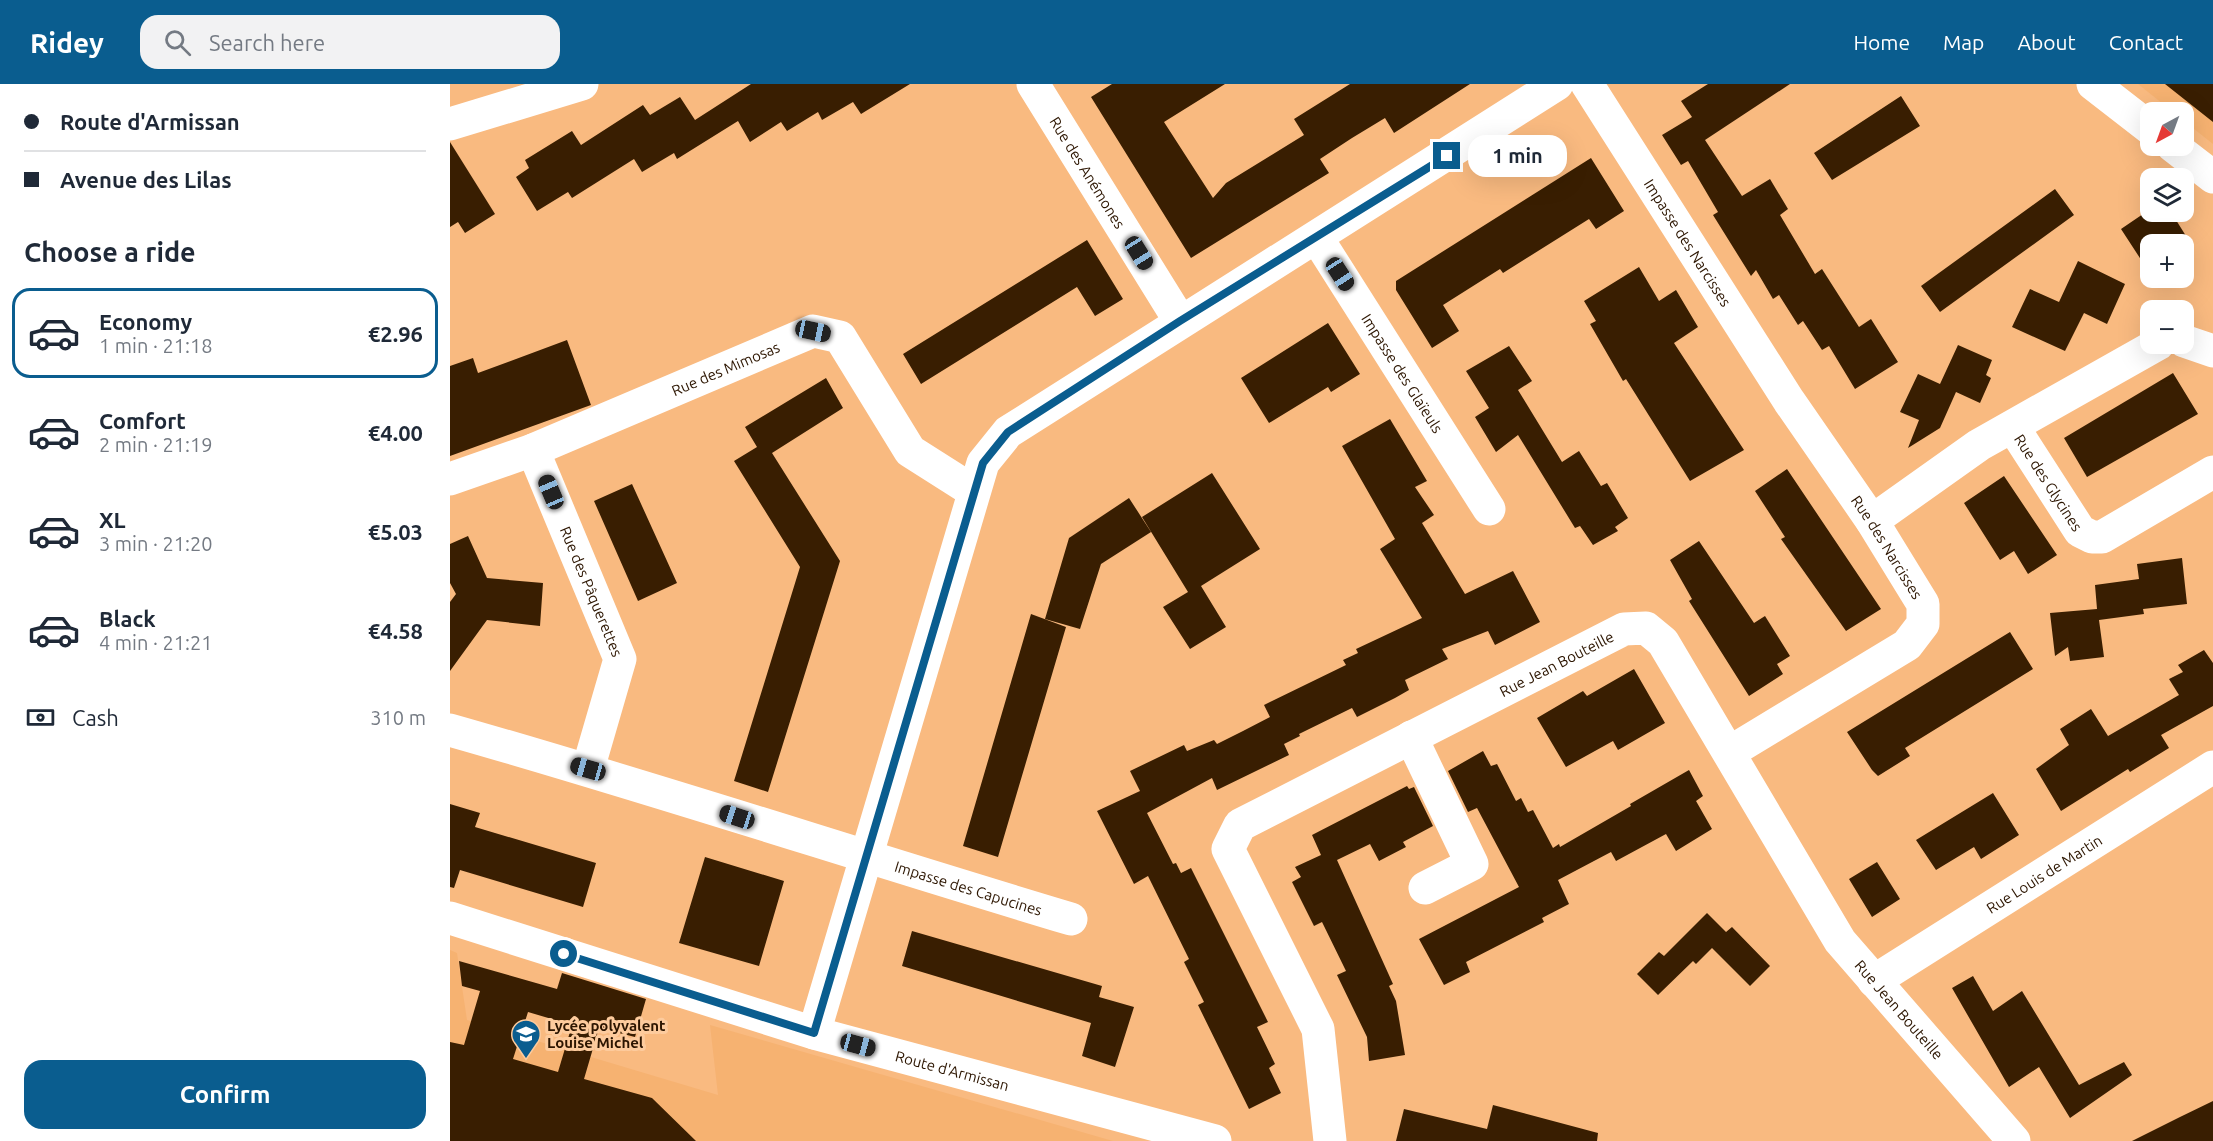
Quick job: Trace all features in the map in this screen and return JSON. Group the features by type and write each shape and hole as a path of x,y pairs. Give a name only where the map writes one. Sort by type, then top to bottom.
{"street":[{"path":"450,124 582,84"},
{"name":"Rue des Anémones","path":"1034,84 1180,321"},
{"path":"814,1033 983,463 1008,432 1557,84"},
{"name":"Impasse des Narcisses","path":"1587,84 1789,401"},
{"path":"2093,84 2140,120"},
{"path":"2186,156 2213,177"},
{"name":"Impasse des Glaïeuls","path":"1317,238 1489,509"},
{"name":"Rue des Mimosas","path":"450,479 533,450 813,331 840,337 910,452 973,492"},
{"path":"2194,344 2213,351"},
{"name":"Rue des Glycines","path":"1872,521 1979,445 2141,354"},
{"name":"Rue des Narcisses","path":"1730,752 1907,645 1923,624 1923,604 1872,521 1789,401"},
{"name":"Rue des Glycines","path":"2013,427 2080,531 2092,537 2102,537 2213,472"},
{"name":"Rue des Pâquerettes","path":"533,450 620,659 588,769"},
{"name":"Rue Jean Bouteille","path":"1330,1141 1318,1029 1228,849 1240,825 1624,629 1647,628 1663,642 1840,941 2014,1141"},
{"name":"Impasse des Capucines","path":"450,730 588,769 866,858 1071,919"},
{"path":"1411,737 1472,864 1425,888"},
{"name":"Rue Louis de Martin","path":"1874,981 2213,766"},
{"name":"Route d'Armissan","path":"450,918 814,1033 1215,1141"}],"shaded area":[{"path":"2138,84 2213,84 2213,144 2194,129 2194,102 2160,102"},
{"name":"Lycée polyvalent Louise Michel","path":"450,950 457,953 467,1020 718,1095 710,1025 1113,1141 450,1141"}],"building":[{"path":"751,84 910,84 861,114 853,102 822,120 818,112 787,131 781,122 750,142 738,121 677,159 674,153 642,172 634,159 572,198 568,192 537,211 516,177 529,168 525,160 572,131 581,145 643,105 650,115 680,97 695,120"},
{"path":"1112,84 1225,84 1164,122 1213,198 1226,183 1304,135 1294,119 1350,84 1470,84 1394,133 1385,118 1352,138 1320,159 1329,173 1191,258 1091,97"},
{"path":"1708,84 1790,84 1705,140 1742,196 1770,179 1788,209 1780,215 1815,274 1822,269 1859,327 1871,319 1898,362 1855,389 1829,346 1822,350 1803,321 1798,325 1779,295 1773,299 1756,270 1751,276 1713,215 1718,212 1688,161 1681,165 1662,135 1692,117 1681,101"},
{"path":"2165,84 2213,84 2213,122 2194,107 2194,102 2188,102"},
{"path":"1901,96 1920,126 1832,180 1814,153"},
{"path":"450,142 495,214 465,233 458,222 450,227"},
{"path":"1591,158 1624,211 1596,229 1589,219 1503,273 1500,269 1443,305 1459,331 1432,348 1396,290 1396,281"},
{"path":"2055,189 2074,215 1940,312 1921,286"},
{"path":"2140,216 2140,222 2177,222 2185,234 2140,234 2140,258 2121,229"},
{"path":"1087,240 1123,299 1095,316 1077,287 921,384 903,354"},
{"path":"2078,261 2125,284 2107,324 2084,313 2065,351 2012,327 2030,289 2059,302"},
{"path":"1639,267 1659,301 1676,290 1698,327 1674,343 1744,450 1690,481 1626,379 1623,381 1590,324 1596,321 1584,301"},
{"path":"1328,323 1360,374 1331,392 1328,387 1269,423 1241,378"},
{"path":"567,340 591,405 450,456 450,366 473,358 478,373"},
{"path":"1958,345 1992,360 1986,375 1991,378 1980,403 1956,392 1940,428 1908,448 1919,420 1900,412 1918,374 1940,384"},
{"path":"1509,346 1532,381 1518,390 1562,462 1579,451 1601,486 1607,483 1628,518 1615,527 1618,531 1593,545 1580,526 1575,528 1518,435 1496,452 1475,417 1489,408 1466,371"},
{"path":"2173,373 2198,414 2087,477 2064,438"},
{"path":"826,378 843,408 772,453 840,561 768,792 734,781 800,567 734,461 757,447 745,427"},
{"path":"1390,419 1427,481 1415,487 1434,515 1422,523 1465,594 1513,571 1540,622 1495,645 1488,631 1442,649 1448,659 1405,680 1409,690 1395,698 1357,717 1352,708 1299,734 1300,736 1284,744 1289,755 1217,790 1212,778 1147,813 1173,864 1176,863 1181,873 1191,868 1268,1022 1257,1027 1275,1064 1269,1068 1281,1093 1249,1109 1198,1005 1204,1002 1184,962 1189,959 1148,876 1134,884 1097,811 1140,791 1130,771 1184,745 1187,751 1214,740 1217,744 1270,717 1264,705 1346,665 1343,660 1358,653 1356,649 1422,618 1380,549 1395,539 1342,446"},
{"path":"1787,469 1881,609 1846,631 1781,539 1785,537 1755,491"},
{"path":"1212,473 1260,549 1201,586 1226,627 1190,649 1163,607 1188,592 1142,517"},
{"path":"2004,476 2057,555 2028,574 2014,551 2000,560 1964,503"},
{"path":"632,484 677,583 638,601 594,501"},
{"path":"1129,498 1151,532 1101,564 1080,629 1045,619 1069,538"},
{"path":"468,536 487,578 543,583 540,626 487,620 450,671 450,602 456,594 450,583 450,544"},
{"path":"1699,541 1754,623 1765,616 1790,656 1777,664 1783,674 1749,696 1689,601 1692,599 1670,560"},
{"path":"2182,558 2187,604 2143,609 2144,614 2099,620 2104,657 2070,661 2068,647 2055,656 2050,613 2097,609 2095,585 2139,579 2137,564"},
{"path":"1031,614 1066,627 998,857 963,846"},
{"path":"2010,632 2033,669 1905,748 1910,756 1878,776 1847,732"},
{"path":"2204,650 2213,663 2213,706 2161,735 2169,748 2130,772 2128,769 2061,811 2036,769 2069,745 2060,729 2091,709 2108,736 2179,695 2169,679 2183,672 2178,665"},
{"path":"1634,669 1665,723 1618,750 1613,741 1566,767 1537,718 1583,691 1587,696"},
{"path":"1483,751 1491,766 1497,764 1516,801 1521,798 1528,812 1533,810 1553,848 1559,844 1560,847 1689,770 1703,796 1696,801 1712,829 1676,851 1666,834 1616,861 1611,852 1558,880 1569,904 1542,918 1544,922 1466,962 1470,972 1444,985 1419,939 1519,887 1477,808 1468,812 1448,771"},
{"path":"1407,786 1409,789 1414,787 1433,826 1403,842 1406,847 1379,861 1370,844 1337,860 1393,984 1389,986 1396,1001 1405,1055 1369,1061 1367,1037 1337,975 1346,971 1322,922 1314,926 1292,882 1301,877 1295,867 1321,855 1312,835"},
{"path":"1993,793 2019,835 1981,859 1974,847 1936,870 1916,840"},
{"path":"450,804 480,813 475,827 596,863 583,907 460,870 454,888 450,887"},
{"path":"705,857 784,881 759,966 679,943"},
{"path":"1877,862 1900,899 1872,917 1849,879"},
{"path":"1707,913 1726,932 1732,927 1770,966 1750,986 1712,948 1696,964 1693,961 1658,995 1637,974 1659,952 1664,956"},
{"path":"912,931 1102,986 1099,997 1134,1007 1115,1067 1082,1056 1091,1023 902,966"},
{"path":"459,961 557,989 562,973 646,999 635,1037 599,1028 584,1079 652,1098 696,1141 450,1141 450,1042 464,1045 480,991 462,986","holes":["528,1012 572,1025 558,1072 513,1059"]},
{"path":"1973,976 1993,1011 2022,991 2079,1085 2124,1062 2132,1075 2070,1118 2039,1067 2009,1087 1952,988"},
{"path":"2213,1101 2213,1141 2132,1141 2180,1117"},
{"path":"1493,1105 1598,1133 1597,1141 1396,1141 1404,1109 1487,1129"}],"place":[{"name":"Lycée polyvalent Louise Michel","path":"526,1060"}],"route":[{"path":"564,954 814,1033 983,463 1008,432 1180,321 1447,156"}]}
